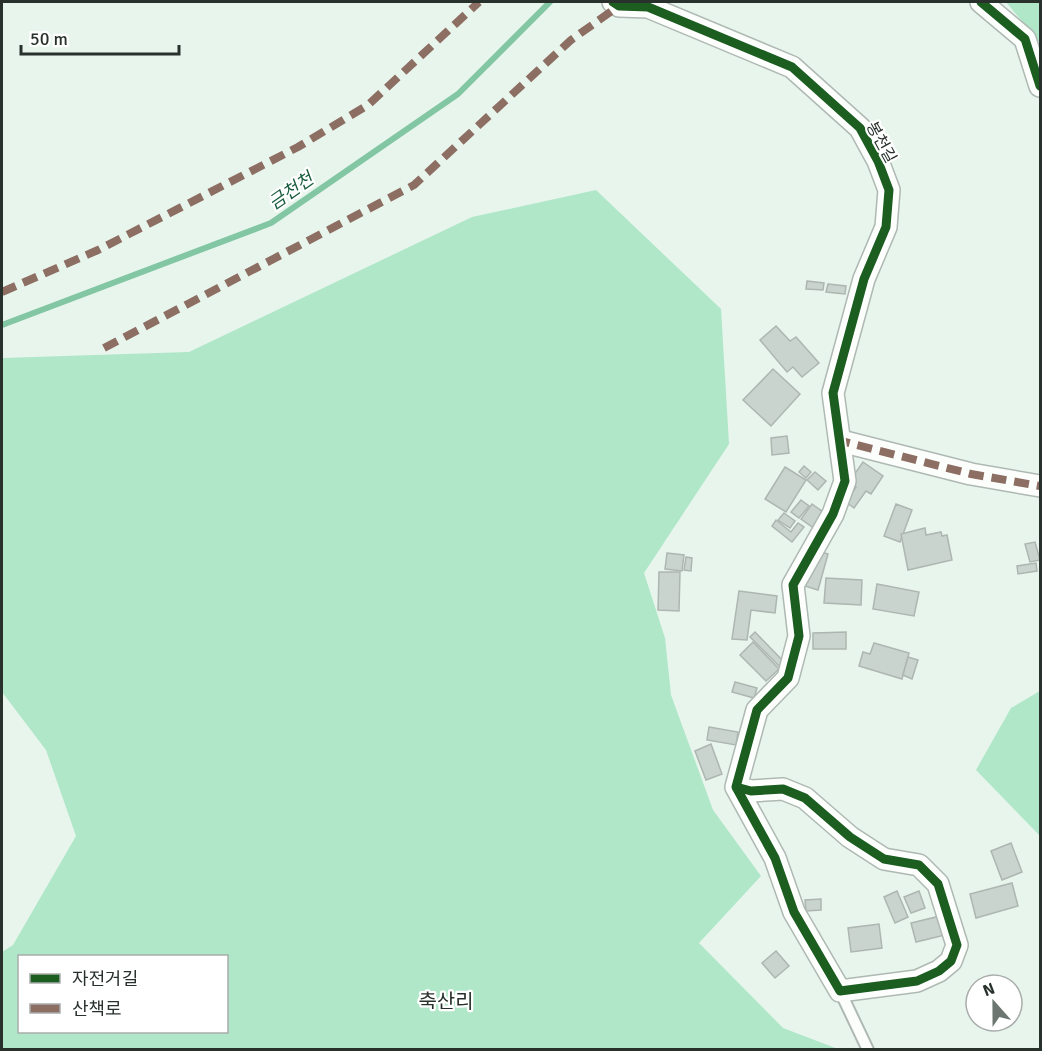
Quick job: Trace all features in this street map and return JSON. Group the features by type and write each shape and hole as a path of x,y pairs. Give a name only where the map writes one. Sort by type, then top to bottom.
{"street":[{"name":"봉천길","path":"613,2 619,6 648,7 792,67 860,128 878,161 889,190 886,227 864,279 833,393 845,481 833,514 793,585 799,636 788,678 757,710 736,787"},
{"path":"981,2 1025,39 1041,86"},
{"path":"841,441 971,474 1041,486"},
{"path":"736,787 751,791 783,789 805,798 850,837 884,859 919,865 938,884 957,945 951,961 939,971 917,981 840,991 794,912 775,858 736,787"}],"lane":[{"path":"840,991 868,1050"}],"green space":[{"path":"1006,2 1040,2 1040,43"},
{"path":"596,190 721,309 729,444 644,573 665,638 671,695 713,810 761,876 699,943 783,1028 838,1049 2,1049 2,952 13,945 76,836 46,750 2,692 2,358 189,352 472,217"},
{"path":"1040,691 1040,836 976,770 1011,708"}],"building":[{"path":"807,281 824,283 823,290 806,289"},
{"path":"828,284 846,286 845,294 826,292"},
{"path":"776,326 790,341 796,337 819,363 802,377 793,367 787,372 760,340"},
{"path":"773,369 800,394 771,426 743,400"},
{"path":"787,436 789,453 772,455 771,438"},
{"path":"863,462 883,476 871,494 866,491 854,508 846,502 856,487 849,482"},
{"path":"804,466 811,472 806,478 799,472"},
{"path":"785,467 806,480 786,512 765,499"},
{"path":"815,472 826,481 818,490 807,480"},
{"path":"801,500 809,506 799,518 791,512"},
{"path":"812,504 826,514 815,529 801,519"},
{"path":"896,504 912,510 900,542 884,536"},
{"path":"784,513 795,521 790,528 778,520"},
{"path":"776,520 791,532 798,523 804,527 792,542 772,526"},
{"path":"925,528 926,535 941,532 942,536 947,535 952,560 908,570 901,534"},
{"path":"1035,542 1040,560 1030,562 1025,544"},
{"path":"815,550 828,554 818,590 805,586"},
{"path":"667,553 684,555 682,571 665,569"},
{"path":"686,557 692,558 691,571 684,570"},
{"path":"1036,563 1037,571 1018,574 1017,566"},
{"path":"659,572 680,572 679,611 658,610"},
{"path":"826,578 862,580 861,605 824,603"},
{"path":"877,584 919,592 914,616 873,609"},
{"path":"739,591 777,596 775,613 751,610 747,640 732,639"},
{"path":"755,632 784,662 779,666 750,637"},
{"path":"846,632 846,649 813,649 813,633"},
{"path":"753,642 779,669 766,681 740,655"},
{"path":"874,643 909,653 902,679 859,666 863,652 870,654"},
{"path":"908,657 918,660 912,679 903,675"},
{"path":"735,682 757,688 754,698 732,692"},
{"path":"709,727 738,732 736,745 707,740"},
{"path":"711,744 722,774 706,780 695,751"},
{"path":"1011,843 1022,872 1002,880 991,851"},
{"path":"1012,883 1018,906 976,918 970,894"},
{"path":"897,891 908,917 895,923 884,897"},
{"path":"919,891 925,908 911,913 904,897"},
{"path":"821,899 821,910 806,911 805,900"},
{"path":"940,916 945,935 916,942 911,923"},
{"path":"879,924 882,948 851,952 848,928"},
{"path":"776,951 789,966 775,978 762,963"}],"waterway":[{"name":"금천천","path":"2,325 271,223 458,94 550,2"}],"marked path":[{"path":"2,292 98,250 298,147 368,105 479,2"},
{"path":"104,348 414,185 571,40 623,3"},
{"path":"842,447 841,441 971,474 1040,486"}],"cycle path":[{"path":"613,2 619,6 648,7 792,67 860,128 878,161 889,190 886,227 864,279 833,393 845,481 833,514 793,585 799,636 788,678 757,710 736,787 751,791 783,789 805,798 850,837 884,859 919,865 938,884 957,945 951,961 939,971 917,981 840,991 794,912 775,858 736,787"},
{"path":"981,2 1025,39 1040,86"}],"district":[{"name":"축산리","path":"446,1001"}]}
